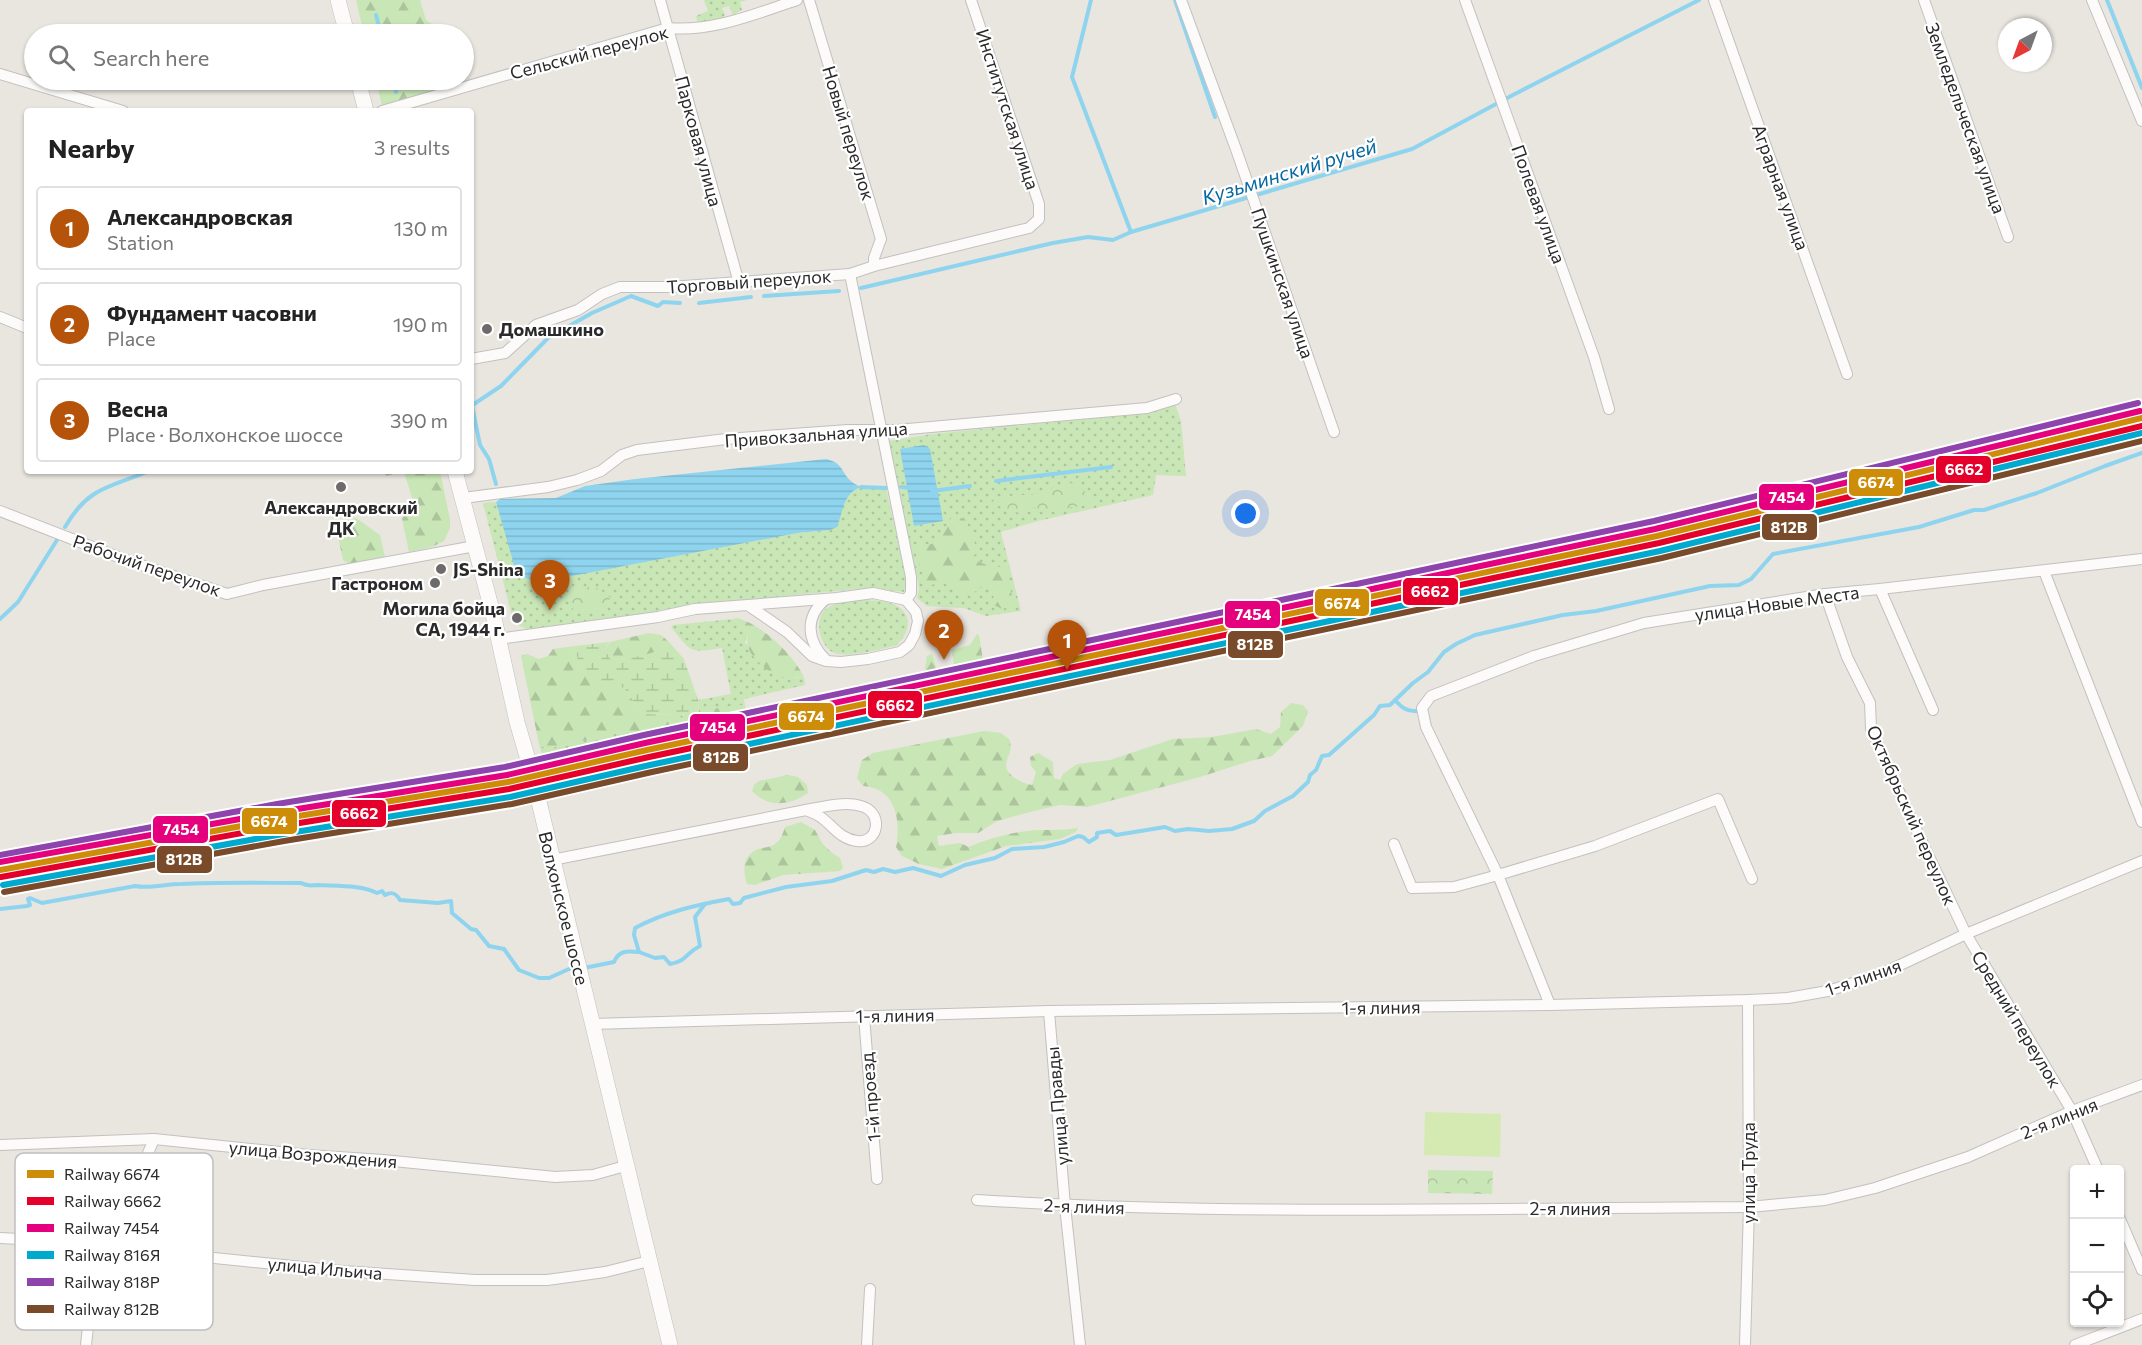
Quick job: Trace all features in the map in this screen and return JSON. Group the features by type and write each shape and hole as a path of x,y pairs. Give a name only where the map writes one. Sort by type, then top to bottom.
{"main road":[{"path":"338,0 344,24"},
{"path":"361,90 365,108"},
{"name":"Волхонское шоссе","path":"456,474 517,722 533,777 670,1345"}],"street":[{"name":"Парковая улица","path":"660,0 739,283"},
{"name":"Сельский переулок","path":"474,84 669,28 695,30 735,21 797,0"},
{"name":"Новый переулок","path":"809,0 880,239 874,266"},
{"name":"Институтская улица","path":"971,0 1040,204 1038,219"},
{"name":"Пушкинская улица","path":"1181,0 1237,152 1334,432"},
{"name":"Полевая улица","path":"1466,0 1594,357 1609,410"},
{"name":"Аграрная улица","path":"1714,0 1847,374"},
{"name":"Земледельческая улица","path":"1924,0 2008,237"},
{"path":"2092,0 2142,121"},
{"path":"0,74 24,81"},
{"path":"53,90 113,108"},
{"name":"Сельский переулок","path":"392,108 455,90"},
{"name":"Торговый переулок","path":"474,358 505,353 536,325 578,309 602,294 620,287 670,287 850,274 1029,228 1038,219"},
{"path":"850,274 910,577 911,593 906,600"},
{"path":"0,317 24,327"},
{"name":"Привокзальная улица","path":"463,498 548,487 576,480 601,471 622,455 637,450 737,439 848,430 880,431 1148,408 1176,399"},
{"name":"Рабочий переулок","path":"0,511 126,560 227,594 263,585 475,546"},
{"name":"улица Новые Места","path":"1498,875 1426,727 1422,708 1425,702 1445,689 1534,656 1644,623 1825,594 2142,559"},
{"path":"2044,571 2142,822"},
{"path":"1880,589 1933,710"},
{"path":"498,639 658,617 695,609 749,606 873,593 906,600 916,612 918,621 909,645 900,652 841,662 826,661 812,657 787,632 749,606"},
{"name":"Октябрьский переулок","path":"1825,594 1848,657 1870,703 1871,728 1966,934"},
{"path":"826,599 815,608 811,620 811,638 816,650 826,661"},
{"path":"1394,844 1412,888 1454,887 1595,846 1718,799 1752,879"},
{"path":"552,860 806,810 847,804 864,806 874,814 877,822 875,832 868,839 859,841 847,838 819,816 806,810"},
{"name":"1-я линия","path":"592,1024 1049,1011 1550,1005 1788,998 1828,991 1881,974 1966,934 2142,861"},
{"path":"1498,875 1550,1005"},
{"name":"Средний переулок","path":"1966,934 2072,1111 2096,1165"},
{"name":"улица Труда","path":"1745,1345 1749,1207 1748,1000"},
{"name":"улица Правды","path":"1049,1011 1065,1206 1080,1345"},
{"name":"1-й проезд","path":"864,1016 877,1179"},
{"name":"2-я линия","path":"977,1200 1065,1206 1281,1211 1749,1207 1825,1200 1875,1188 1968,1157 2072,1111 2142,1085"},
{"path":"148,1153 154,1139"},
{"name":"улица Возрождения","path":"0,1145 154,1139 555,1177 593,1175 626,1166"},
{"path":"2124,1228 2142,1270"},
{"name":"улица Ильича","path":"0,1238 15,1239"},
{"name":"улица Ильича","path":"213,1258 343,1271 475,1280 547,1280 605,1272 649,1261"},
{"path":"867,1345 870,1290"},
{"path":"2075,1345 2142,1319"},
{"path":"86,1345 88,1330"}],"green space":[{"path":"356,0 420,0 426,20 432,24 362,24"},
{"path":"704,0 747,0 740,2 742,10 733,15 729,6 722,8 725,15 722,19 698,25 696,16 708,11"},
{"path":"378,90 432,90 432,92 382,106"},
{"path":"1175,404 1181,421 1186,476 1156,475 1153,495 1038,521 1001,532 1021,611 986,616 964,608 927,606 917,598 919,588 889,441 932,434 1145,413"},
{"path":"405,474 441,474 450,528 444,541 432,547 409,552 402,519 406,512 415,507"},
{"path":"1071,483 1097,499 1082,506 1043,511 1028,505 1022,512 1011,513 992,502 997,497 1048,493 1055,485"},
{"path":"861,487 886,488 907,582 904,592 867,588 703,604 531,631 513,620 483,503 496,502 506,534 797,533 830,530 846,499"},
{"path":"952,515 966,520 978,552 972,557 988,565 1006,567 1014,606 1002,609 994,605 993,590 982,587 970,595 958,592 944,584 932,585 924,578 916,555 921,545 932,544 938,535 946,530"},
{"path":"356,518 380,535 385,557 349,564 343,560 335,522"},
{"path":"592,587 611,598 599,610 573,611 570,588"},
{"path":"866,600 887,602 898,606 903,611 908,622 901,640 895,646 856,654 841,654 829,650 822,638 819,624 824,611 838,604"},
{"path":"738,618 757,627 776,642 792,659 804,677 777,678 759,663 748,647 748,632 733,619"},
{"path":"733,619 748,632 745,643 795,678 804,677 805,685 744,699 745,706 739,705 707,721 711,724 679,731 683,720 679,715 699,712 698,700 731,694 722,648 692,649 671,627"},
{"path":"649,633 661,635 669,642 650,654 611,660 605,650 610,642"},
{"path":"977,634 984,666 932,679 924,677 927,656 932,654 937,670 954,667 952,650 970,645"},
{"path":"609,642 605,650 611,660 657,651 669,642 684,659 698,700 699,712 679,715 643,714 624,688 593,681 580,671 575,646"},
{"path":"575,646 580,670 593,680 624,688 643,714 679,715 683,720 679,731 654,738 627,731 546,749 539,744 521,656 527,654 539,659 548,656 553,649"},
{"path":"1291,703 1303,705 1308,711 1303,726 1272,756 1087,807 1060,805 997,821 978,833 937,836 939,846 960,843 969,847 1021,832 1078,828 1076,832 1060,839 1006,846 942,869 919,864 902,856 896,847 898,826 894,807 883,793 863,786 857,778 862,760 873,753 984,731 1001,733 1010,740 1006,768 1015,778 1032,785 1036,772 1031,766 1030,757 1038,753 1053,762 1054,778 1060,780 1063,774 1077,764 1110,760 1173,739 1212,737 1256,729 1271,734 1280,727 1281,712"},
{"path":"745,706 747,712 745,717 711,724 707,721 705,714 711,709"},
{"path":"627,731 654,738 544,763 539,744 546,749"},
{"path":"788,775 798,777 807,785 808,793 786,803 772,803 752,791 754,785 759,781"},
{"path":"801,822 815,830 822,843 840,858 843,868 840,871 783,875 755,885 747,884 744,869 748,856 756,850 777,842 785,827"},
{"path":"1425,1112 1501,1114 1500,1157 1424,1155"},
{"path":"1428,1170 1493,1171 1492,1194 1428,1193"}],"water":[{"path":"924,445 930,449 943,521 914,526 900,449"},
{"path":"826,459 838,464 849,479 861,487 847,498 837,527 556,579 534,580 521,577 514,565 496,502 500,499 556,498 585,486 635,479"}],"waterway":[{"path":"1091,0 1072,77 1131,232"},
{"path":"1175,0 1215,117"},
{"name":"Кузьминский ручей","path":"861,288 1053,243 1088,237 1113,240 1131,232 1412,149 1699,0"},
{"path":"2107,0 2142,88"},
{"path":"376,15 378,24"},
{"name":"Кузьминский ручей","path":"764,296 839,291"},
{"name":"Кузьминский ручей","path":"474,404 501,386 548,338 592,313 631,296 658,306 663,302 680,303"},
{"name":"Кузьминский ручей","path":"699,303 751,297"},
{"path":"474,416 480,445 489,459 496,484"},
{"path":"584,968 614,962 618,955 624,952 639,952 634,935 635,928 646,922 669,913 705,904 729,899 733,904 740,903 744,898 786,887 832,881 866,870 874,872 883,869 895,872 913,868 941,876 965,865 995,858 1012,849 1044,847 1078,836 1089,842 1097,837 1097,833 1110,831 1116,835 1165,827 1175,831 1232,829 1254,821 1265,811 1293,796 1308,782 1322,756 1329,755 1374,715 1380,706 1390,705 1428,672 1444,652 1475,635 1710,586 1739,585 1751,579 1773,554 1919,527 1974,510 1984,510 2037,493 2142,453"},
{"path":"996,481 1111,467"},
{"name":"Кузьминский ручей","path":"65,527 83,503 92,496 111,485 141,474"},
{"path":"932,491 970,486"},
{"path":"861,487 886,488"},
{"path":"901,487 910,488"},
{"name":"Кузьминский ручей","path":"0,619 18,602 57,540"},
{"path":"1395,700 1404,708 1417,711"},
{"path":"0,909 30,905 28,899 30,898 42,903 135,886 241,883 349,886 377,893 382,891 385,895 394,893 400,900 438,903 451,901 452,913 471,929 476,930 489,946 504,949 519,970 539,978 549,978 569,969 576,969"},
{"path":"639,952 655,958 664,957 670,964 683,959 700,946 695,917 705,904"}],"railway":[{"path":"0,857 282,809 508,782"}],"rail line":[{"name":"818Р","path":"0,855 277,804 505,767 644,735 1654,521 2138,403"},
{"name":"7454","path":"0,862 279,812 507,775 645,743 1655,529 2140,411"},
{"name":"6674","path":"0,870 280,819 508,782 647,750 1657,536 2142,418"},
{"name":"6662","path":"1,877 281,826 509,789 649,757 1659,543 2142,426"},
{"name":"816Я","path":"3,885 283,834 510,797 650,765 1660,551 2142,433"},
{"name":"812В","path":"4,892 284,841 512,804 652,772 1662,558 2142,441"}],"place":[{"name":"Домашкино","path":"487,329"},
{"name":"Александровский ДК","path":"341,487"},
{"name":"JS-Shina","path":"441,569"},
{"name":"Гастроном","path":"435,583"},
{"name":"Весна","path":"550,610"},
{"name":"Могила бойца СА, 1944 г.","path":"517,618"},
{"name":"Фундамент часовни","path":"944,660"},
{"name":"Александровская","path":"1067,670"}]}
